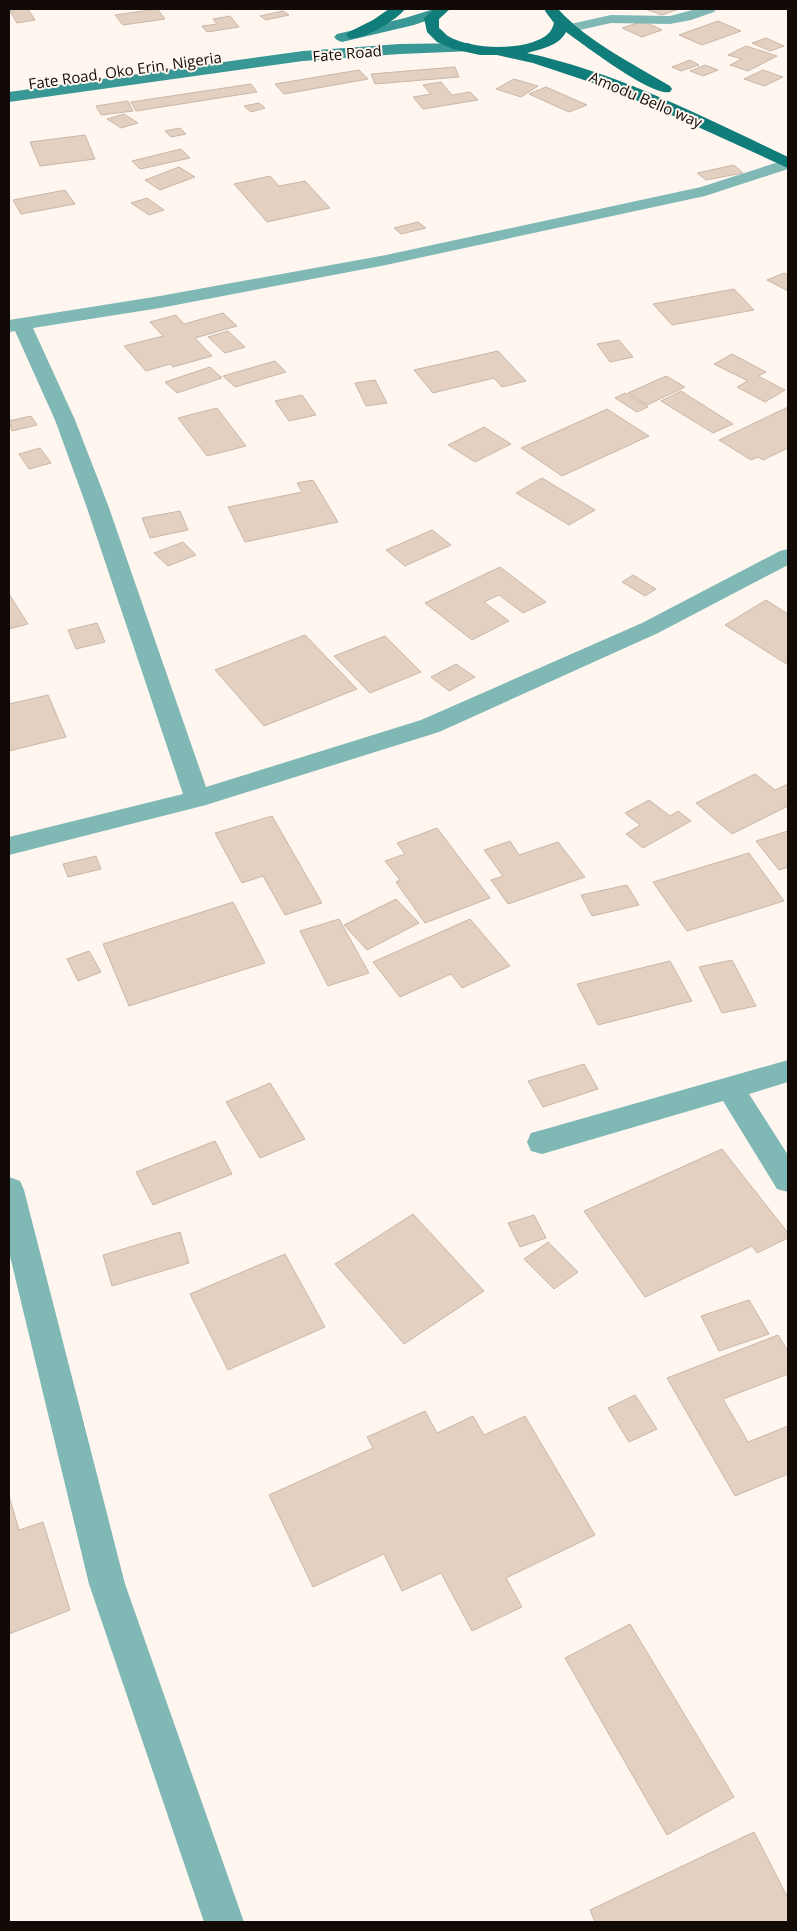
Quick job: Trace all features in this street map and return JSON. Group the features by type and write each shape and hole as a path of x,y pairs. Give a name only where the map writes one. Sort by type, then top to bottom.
{"main road":[{"path":"354,35 378,23 398,9"},
{"path":"435,10 432,18 432,28 438,36 451,43 468,48 498,51 534,47 548,42 557,36 562,29 560,16"},
{"name":"Amodu Bello way","path":"560,16 607,55 664,88 788,146"},
{"name":"Amodu Bello way","path":"498,51 566,67 599,78 684,114 788,164"}],"street":[{"path":"560,16 611,20 670,20 709,9"},
{"name":"Fate Road","path":"241,55 354,35 409,22 435,10"},
{"name":"Fate Road","path":"226,68 353,52 468,48"},
{"name":"Fate Road, Oko Erin, Nigeria","path":"9,86 241,55"},
{"name":"Fate Road, Oko Erin, Nigeria","path":"9,97 226,68"},
{"path":"197,799 97,505 65,420 15,325 160,302 386,260 705,191 788,164"},
{"path":"9,846 197,799 430,726 650,628 788,556"},
{"path":"542,1142 788,1071"},
{"path":"730,1088 788,1180"},
{"path":"9,1190 107,1584 224,1922"}],"building":[{"path":"28,9 35,20 17,23 9,10"},
{"path":"157,9 165,19 123,25 115,15"},
{"path":"645,9 679,9 662,15"},
{"path":"283,11 289,15 266,20 260,16"},
{"path":"230,16 239,27 207,32 202,26 217,24 213,19"},
{"path":"643,21 662,30 642,37 622,28"},
{"path":"718,21 741,31 702,45 679,35"},
{"path":"766,38 784,46 770,51 752,43"},
{"path":"746,46 777,56 748,71 730,65 742,59 728,55"},
{"path":"690,60 699,65 681,71 672,67"},
{"path":"705,65 718,70 703,76 690,71"},
{"path":"455,67 459,77 375,84 371,74"},
{"path":"359,70 368,79 284,94 275,84"},
{"path":"763,70 783,77 764,86 744,79"},
{"path":"514,79 538,86 521,97 496,89"},
{"path":"441,82 452,95 470,92 478,100 423,109 413,97 431,94 423,85"},
{"path":"251,84 257,92 136,111 131,102"},
{"path":"546,87 587,105 569,112 529,94"},
{"path":"128,101 133,111 101,115 96,106"},
{"path":"259,103 265,108 251,112 244,106"},
{"path":"124,114 138,123 121,128 107,119"},
{"path":"180,128 186,134 171,137 165,131"},
{"path":"85,135 95,159 40,166 30,142"},
{"path":"181,149 190,158 140,169 132,161"},
{"path":"734,165 743,173 706,180 697,173"},
{"path":"179,167 195,177 160,190 145,180"},
{"path":"270,176 279,186 305,181 330,208 267,222 234,184"},
{"path":"65,190 75,204 21,214 13,200"},
{"path":"147,198 164,210 149,215 131,203"},
{"path":"418,222 426,228 401,234 394,228"},
{"path":"784,273 788,275 788,291 767,280"},
{"path":"734,289 754,310 672,325 653,304"},
{"path":"223,313 237,326 195,338 212,356 173,367 170,364 146,371 124,346 163,336 150,322 176,315 184,324"},
{"path":"228,331 245,347 225,353 208,337"},
{"path":"619,340 633,357 610,362 597,344"},
{"path":"498,351 526,381 502,387 494,378 433,393 414,370"},
{"path":"732,354 766,372 758,376 785,390 765,402 737,387 748,381 714,364"},
{"path":"275,361 286,372 235,387 223,376"},
{"path":"210,367 222,378 177,393 165,382"},
{"path":"666,376 685,387 647,405 628,393"},
{"path":"375,380 387,403 366,406 355,383"},
{"path":"681,391 733,424 713,433 661,401"},
{"path":"625,393 648,407 637,412 615,398"},
{"path":"302,395 316,415 289,421 275,401"},
{"path":"788,407 788,448 763,460 758,457 751,460 719,440"},
{"path":"217,408 246,446 207,456 178,418"},
{"path":"607,409 649,436 562,476 521,448"},
{"path":"31,416 37,425 12,431 9,421"},
{"path":"484,427 511,444 475,462 448,445"},
{"path":"40,448 51,463 29,469 19,454"},
{"path":"542,478 595,510 569,525 516,493"},
{"path":"313,480 338,522 245,542 228,507 302,492 297,483"},
{"path":"180,511 188,530 150,538 142,518"},
{"path":"432,530 451,545 405,566 386,550"},
{"path":"183,542 196,555 168,566 154,553"},
{"path":"500,567 546,602 523,613 499,595 484,602 509,621 472,640 425,603"},
{"path":"633,575 656,589 645,596 622,582"},
{"path":"9,594 28,624 9,629"},
{"path":"766,600 788,614 788,665 725,625"},
{"path":"97,623 105,642 76,649 68,630"},
{"path":"305,635 357,689 264,726 215,670"},
{"path":"385,636 421,672 370,693 334,656"},
{"path":"456,664 475,677 449,691 431,677"},
{"path":"48,695 66,737 9,751 9,704"},
{"path":"755,774 775,790 788,784 788,806 732,834 696,803"},
{"path":"649,800 670,816 678,811 691,821 643,848 626,834 640,825 625,813"},
{"path":"272,816 322,903 285,915 263,876 242,883 215,833"},
{"path":"437,828 490,898 425,923 396,882 400,880 385,861 405,854 397,843"},
{"path":"788,831 788,867 779,870 756,841"},
{"path":"510,841 519,855 558,842 585,877 508,904 491,880 503,876 484,850"},
{"path":"749,853 784,901 687,931 653,882"},
{"path":"96,856 101,869 68,877 63,864"},
{"path":"627,885 639,905 592,916 581,895"},
{"path":"396,899 419,923 367,950 344,925"},
{"path":"233,902 265,963 129,1006 103,944"},
{"path":"339,919 369,973 328,986 300,931"},
{"path":"470,919 510,966 462,988 451,974 400,997 373,962"},
{"path":"89,951 101,972 78,981 67,959"},
{"path":"732,960 756,1006 722,1013 699,967"},
{"path":"670,961 692,1001 598,1025 577,984"},
{"path":"584,1064 598,1089 543,1107 528,1081"},
{"path":"270,1083 305,1139 260,1158 226,1102"},
{"path":"215,1141 232,1174 153,1205 136,1172"},
{"path":"722,1149 788,1233 788,1238 757,1253 752,1246 645,1297 584,1211"},
{"path":"413,1214 484,1291 404,1344 335,1264"},
{"path":"534,1215 546,1238 520,1247 508,1223"},
{"path":"180,1232 189,1263 112,1286 103,1255"},
{"path":"548,1242 578,1272 554,1289 524,1259"},
{"path":"285,1254 325,1327 228,1370 190,1294"},
{"path":"749,1300 769,1334 719,1351 701,1316"},
{"path":"778,1335 788,1351 788,1374 723,1399 748,1442 788,1426 788,1474 735,1496 667,1378"},
{"path":"635,1395 657,1429 629,1442 608,1408"},
{"path":"425,1411 437,1433 473,1416 484,1435 525,1416 595,1535 506,1578 522,1607 472,1631 441,1573 402,1591 384,1554 313,1587 269,1495 373,1448 367,1437"},
{"path":"9,1496 19,1530 43,1522 70,1610 9,1634"},
{"path":"630,1624 734,1797 667,1835 565,1658"},
{"path":"754,1832 788,1898 788,1922 595,1922 590,1910"}]}
